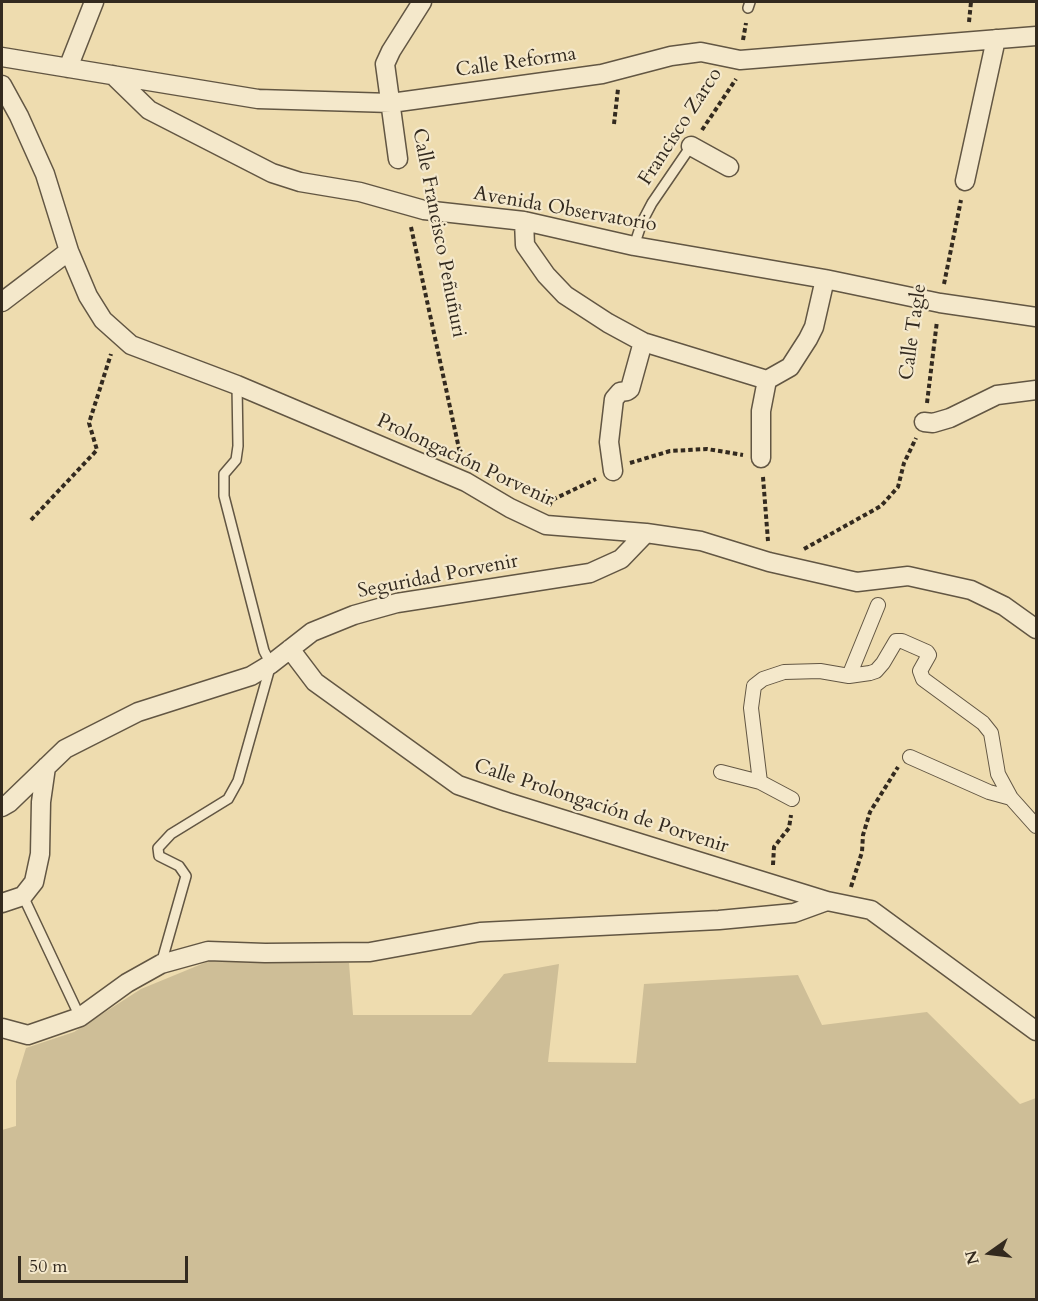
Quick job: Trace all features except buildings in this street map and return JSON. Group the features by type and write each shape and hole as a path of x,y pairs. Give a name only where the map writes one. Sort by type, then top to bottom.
{"street":[{"path":"68,68 94,2"},
{"name":"Calle Francisco Peñuñuri","path":"398,159 385,64 422,2"},
{"name":"Calle Reforma","path":"2,57 258,99 391,103 602,74 671,56 700,52 740,60 1036,36"},
{"path":"965,181 996,39"},
{"name":"Avenida Observatorio","path":"113,75 149,110 272,173 300,182 360,192 423,210 524,221 634,246 825,279 940,303 1036,316"},
{"name":"Prolongación Porvenir","path":"2,85 19,116 45,174 69,251 88,296 104,320 131,345 237,385 466,482 510,508 545,524 646,533 701,541 773,563 857,582 908,576 971,590 1004,606 1036,629"},
{"path":"691,146 729,167"},
{"path":"524,221 525,245 546,275 565,296 643,342 767,380 790,367 808,339 814,327 825,279"},
{"path":"2,302 69,251"},
{"path":"613,471 609,442 614,399 620,392 630,388 643,342"},
{"path":"761,458 761,411 767,380"},
{"path":"924,422 933,423 950,418 997,395 1036,390"},
{"name":"Seguridad Porvenir","path":"2,807 9,803 64,749 138,712 251,676 271,664 312,632 354,615 397,603 590,573 621,559 646,533"},
{"path":"849,676 878,605"},
{"path":"760,782 751,708 754,686 763,678 784,672 820,671 849,676 870,673 876,671 883,663 896,641 902,641 929,655 920,671 923,679 983,723 991,733 998,774 1011,798 1036,826"},
{"name":"Calle Prolongación de Porvenir","path":"290,649 315,682 459,785 773,884 836,903 871,910 1036,1031"},
{"path":"910,757 989,792 1011,798"},
{"path":"2,903 23,896 34,882 40,854 41,802 46,766"},
{"path":"721,772 760,782 792,798"},
{"path":"2,1028 28,1035 80,1017 127,983 161,964 208,951 370,952 480,932 719,920 794,913 836,903"}],"lane":[{"name":"Francisco Zarco","path":"634,246 642,222 652,203 691,146"},
{"path":"161,964 186,876 184,870 179,866 159,855 158,848 171,834 228,799 238,781 271,664 264,651 224,496 224,474 236,460 237,385"},
{"path":"23,896 80,1017"}],"path":[{"name":"Francisco Zarco","path":"691,146 739,74 749,5"},
{"path":"614,124 620,69"},
{"name":"Calle Tagle","path":"773,563 882,506 898,487 904,463 924,422 940,303 965,181"},
{"name":"Calle Francisco Peñuñuri","path":"406,205 466,482"},
{"path":"31,520 97,450 89,423 118,333"},
{"path":"545,524 552,500 613,471 633,462 670,451 707,448 761,458 773,563"},
{"path":"836,903 862,852 863,835 870,812 900,764 910,757"},
{"path":"773,884 774,847 789,828 792,798"}],"shaded area":[{"path":"209,961 349,963 353,1015 471,1015 504,974 559,964 548,1062 636,1063 644,984 798,975 822,1025 927,1012 1020,1104 1036,1098 1036,1299 2,1300 2,1130 16,1126 16,1081 26,1048 74,1032 141,989"}]}
